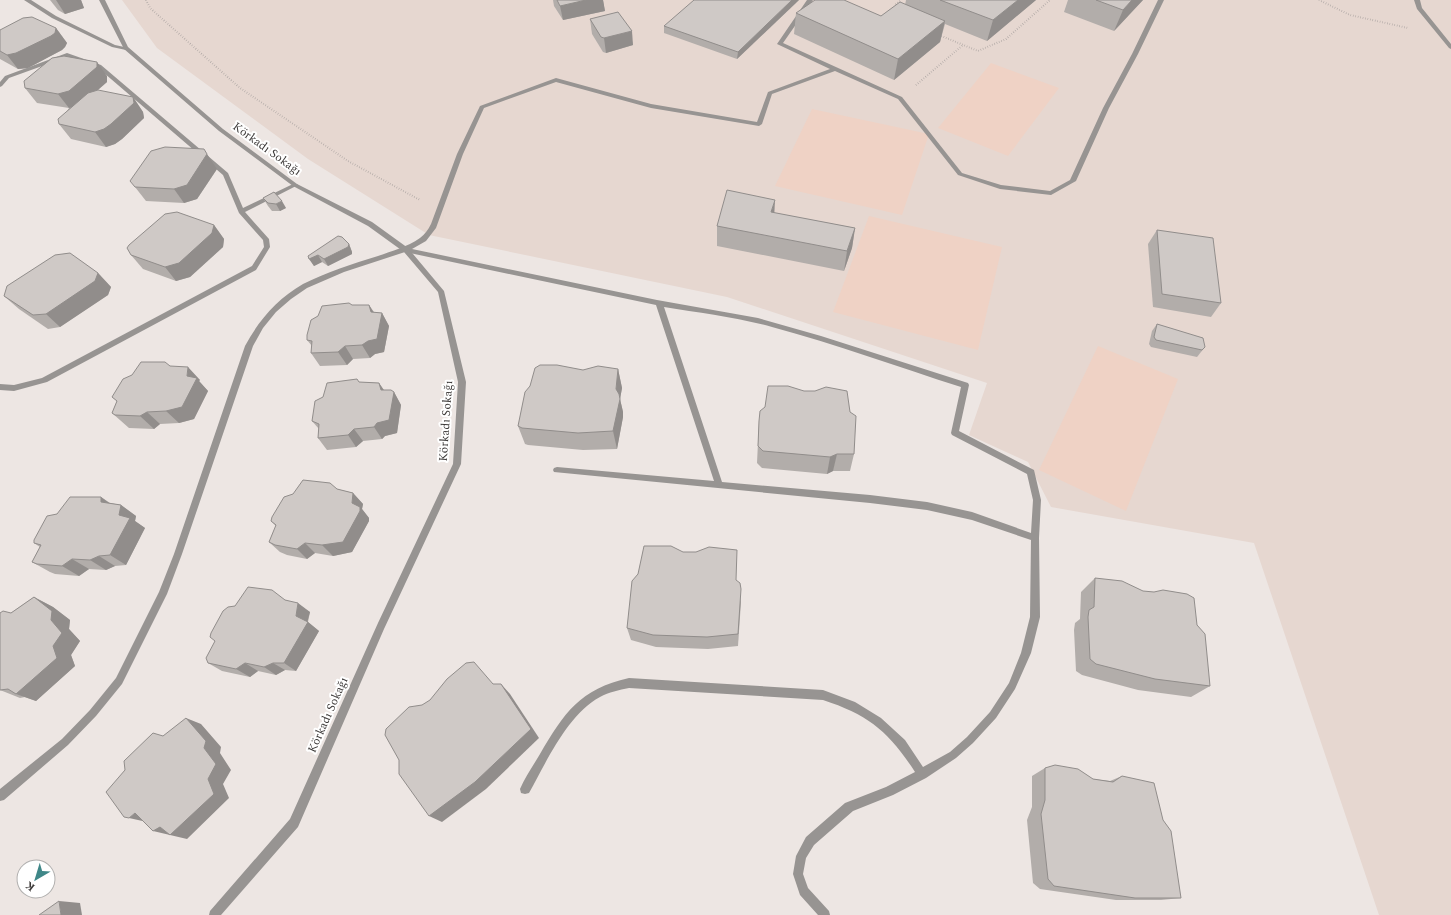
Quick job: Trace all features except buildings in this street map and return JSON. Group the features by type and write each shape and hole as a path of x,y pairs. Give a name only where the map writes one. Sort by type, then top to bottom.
{"street":[{"path":"27,0 54,16 114,46 126,48"},
{"path":"102,0 126,48"},
{"path":"810,0 780,44 900,98 960,174 1000,187 1051,193 1073,181 1106,108 1135,54 1161,0"},
{"path":"1417,0 1419,8 1451,47"},
{"name":"Körkadı Sokağı","path":"126,48 221,130 295,185 370,224 406,250 441,291 462,382 457,464 381,626 294,823 214,915"},
{"path":"0,85 7,77 20,71 67,55 99,66 226,174 241,211 266,239 267,247 254,268 44,380 14,388 0,387"},
{"path":"0,796 65,742 93,713 120,681 163,594 249,346 256,331 266,317 283,301 303,287 322,277 406,250 428,235 471,127 482,107 556,80 651,106 759,124 770,94 834,69"},
{"path":"241,211 295,185"},
{"path":"406,250 496,271 659,303 712,311 772,324 827,340 965,385 955,433 1031,472 1036,500 1035,617 1026,653 1012,686 993,715 970,740 953,755 922,774 889,791 849,807 810,841 801,856 798,874 804,891 825,915"},
{"path":"659,303 719,485"},
{"path":"557,470 870,499 927,506 972,516 1035,538"},
{"path":"526,789 568,720 577,708 588,699 608,688 629,683 823,696 842,701 878,721 894,735 922,774"}],"path":[{"path":"146,0 150,8 240,88 348,161 438,210"},
{"path":"896,11 895,5 901,0"},
{"path":"939,35 978,51 1006,39 1050,0"},
{"path":"1319,0 1350,15 1441,35"},
{"path":"916,86 963,45"}],"shaded area":[{"path":"122,0 1451,0 1451,915 1379,915 1254,543 1051,507 1028,462 969,435 987,383 727,297 429,235 308,159 157,48"},
{"path":"991,63 1059,88 1008,156 938,128"},
{"path":"812,109 929,134 902,215 775,186"},
{"path":"869,216 1002,247 978,350 833,312"},
{"path":"1098,346 1178,379 1126,511 1039,470"}]}
